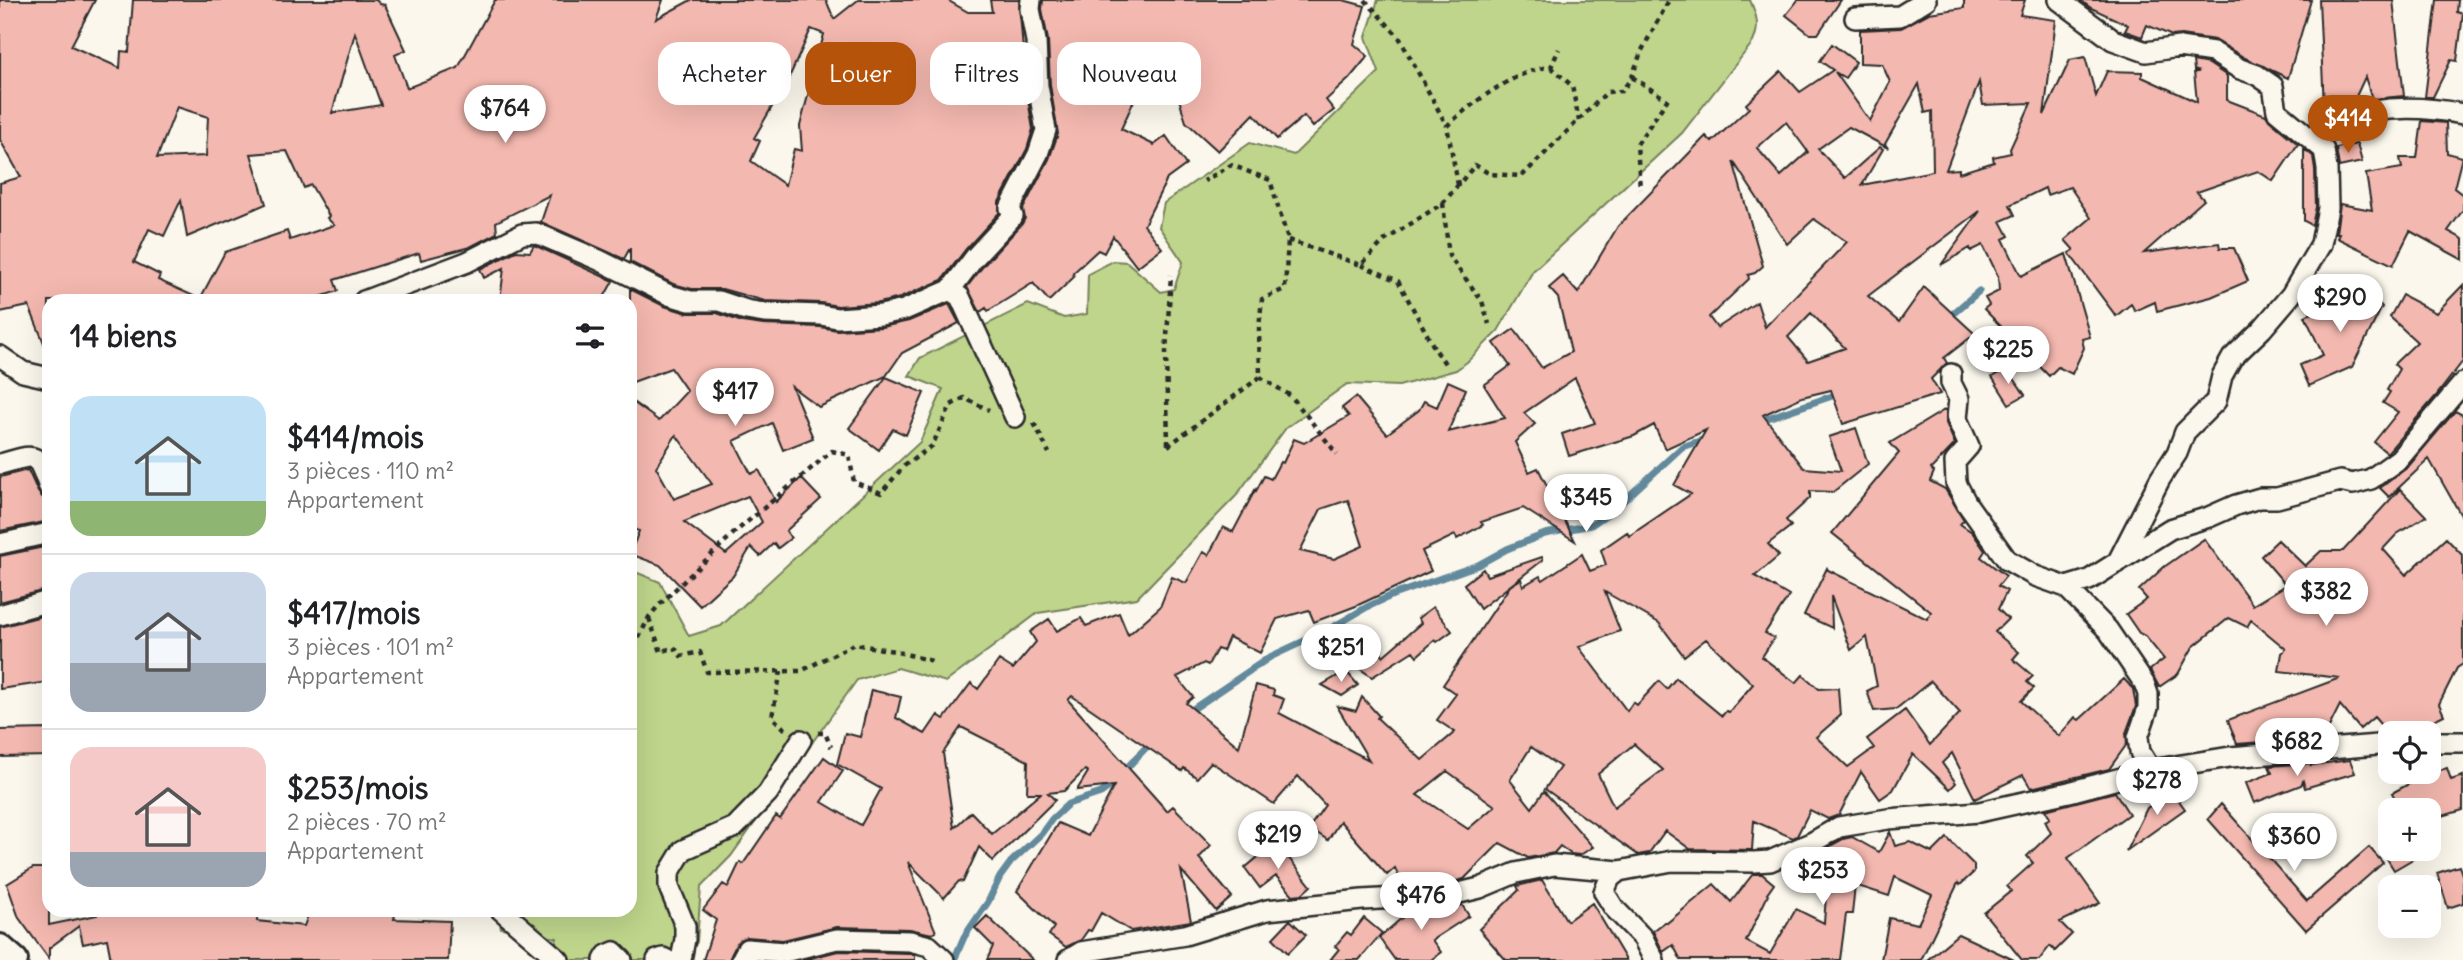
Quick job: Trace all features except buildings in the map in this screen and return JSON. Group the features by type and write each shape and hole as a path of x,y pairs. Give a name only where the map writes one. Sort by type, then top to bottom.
{"street":[{"path":"383,294 467,262 522,234 536,233 599,260 669,295 690,301 719,301 764,313 837,318 881,315 904,310 950,290 975,257 1013,216 1010,208 1038,154 1046,130 1038,86 1031,0"},
{"path":"1855,19 1899,16 1926,0"},
{"path":"2059,0 2113,40 2126,45 2146,52 2179,47 2213,52 2240,69 2257,75 2273,86 2277,111 2323,150 2327,169 2328,208 2325,226 2321,244 2308,269 2291,295 2262,329 2232,358 2222,376 2216,401 2185,432 2177,453 2160,479 2116,563"},
{"path":"2373,111 2391,108 2436,109 2463,114"},
{"path":"950,290 960,297 1015,417"},
{"path":"0,356 23,372 42,376"},
{"path":"1951,373 1951,383 1959,399 1957,419 1969,446 1955,462 1956,483 1967,504 2007,560 2035,576 2066,587 2108,630 2144,683 2148,694 2148,708 2138,737 2140,752 2151,770"},
{"path":"2066,587 2090,580 2170,529 2236,505 2260,498 2277,498 2340,481 2353,484 2371,479 2399,458 2463,383"},
{"path":"0,464 30,456 39,461 42,469"},
{"path":"0,544 42,535"},
{"path":"0,615 42,603"},
{"path":"681,960 685,926 669,887 669,873 683,850 735,827 768,793 801,740"},
{"path":"2441,742 2463,742"},
{"path":"1068,960 1081,952 1103,954 1185,935 1267,911 1362,900 1451,895 1480,888 1516,873 1554,865 1619,871 1672,860 1770,861 1839,827 1888,819 1979,812 2151,770 2230,757 2378,745"},
{"path":"1619,871 1610,878 1604,892 1614,908 1643,938 1654,960"},
{"path":"509,917 559,960"},
{"path":"741,960 747,948 784,952 837,939 911,941 929,946 944,960"},
{"path":"0,947 15,960"},
{"path":"604,960 614,952 622,960"},
{"path":"657,960 667,960"}],"path":[{"path":"1365,0 1399,37 1447,127 1458,186"},
{"path":"1361,265 1384,241 1443,203 1475,165 1490,174 1522,176 1607,92 1622,90 1632,77 1641,52 1670,0"},
{"path":"1551,67 1559,49"},
{"path":"1447,127 1471,104 1537,68 1551,67 1572,86 1579,121"},
{"path":"1632,77 1667,100 1637,144 1640,189"},
{"path":"1204,181 1231,165 1270,180 1288,240 1285,289 1262,299 1259,327 1260,377"},
{"path":"1443,203 1449,256 1482,301 1489,324"},
{"path":"1288,240 1398,281 1446,365"},
{"path":"1171,275 1166,352 1168,446 1260,377"},
{"path":"1260,377 1291,396 1337,454"},
{"path":"637,642 649,617 734,533 832,451 849,455 854,482 881,493 904,467 932,446 951,405 964,398 984,408 1035,423 1049,453"},
{"path":"649,617 661,652 674,647 681,656 700,652 706,672 801,671 854,644 936,662"}],"green space":[{"path":"1378,0 1750,0 1757,26 1753,42 1682,133 1533,271 1498,331 1456,370 1399,386 1347,384 1286,428 1236,496 1137,598 1038,613 946,682 898,668 857,680 731,856 701,887 697,942 685,960 551,960 557,938 501,928 499,917 637,917 637,573 660,582 689,636 721,626 920,442 943,389 909,376 920,358 1028,304 1064,318 1087,314 1088,274 1113,261 1127,262 1161,292 1174,289 1183,262 1159,227 1164,203 1250,143 1294,155 1379,72 1366,37"}],"waterway":[{"path":"1948,318 1979,291"},
{"path":"1759,421 1841,393"},
{"path":"1187,713 1270,657 1328,630 1367,607 1478,565 1507,549 1545,534 1591,525 1617,507 1682,447 1708,438"},
{"path":"1123,772 1153,740"},
{"path":"954,960 964,937 1011,862 1068,804 1101,793 1116,782"}]}
